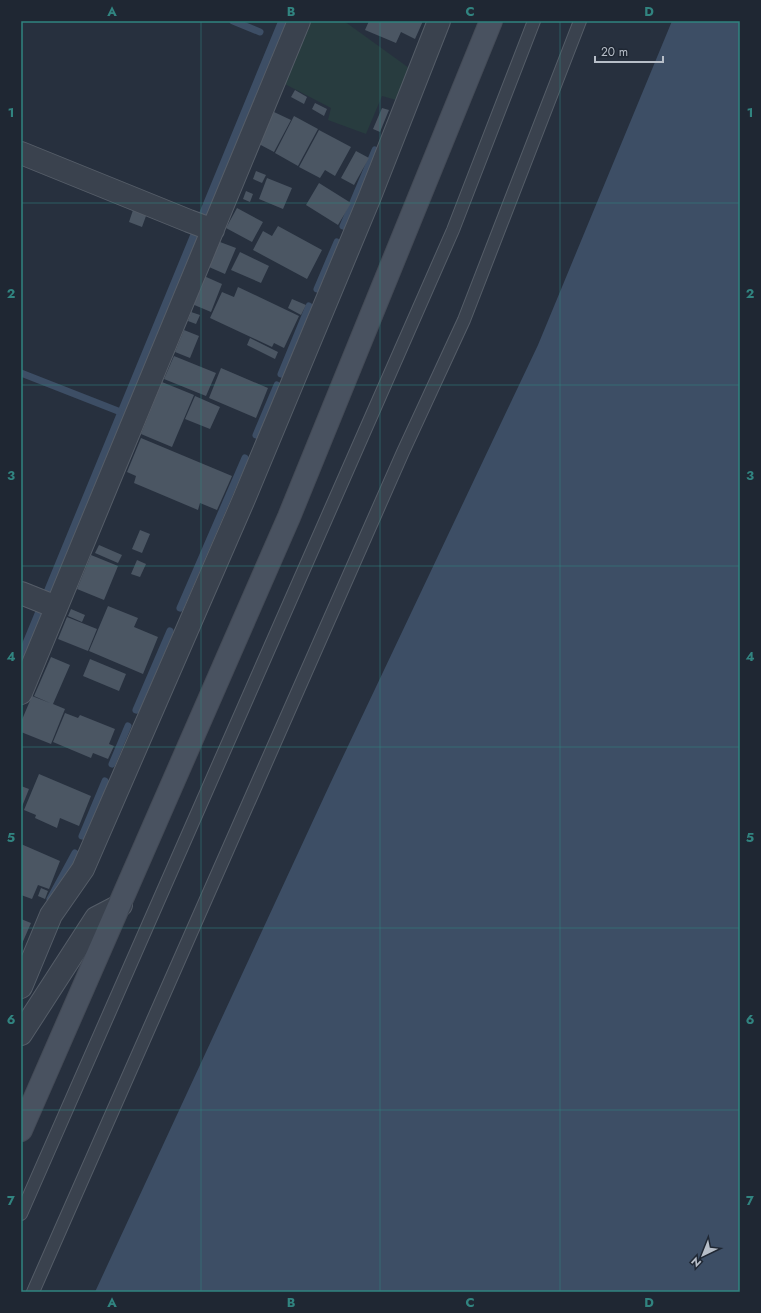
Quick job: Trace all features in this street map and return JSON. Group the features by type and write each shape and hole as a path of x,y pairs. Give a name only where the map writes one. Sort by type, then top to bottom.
{"street":[{"path":"21,693 42,601 202,226 299,21"},
{"path":"21,986 51,915 83,869 244,499 369,199 440,21"},
{"path":"21,1130 121,905 289,518 491,21"},
{"path":"21,153 202,226"},
{"path":"21,1034 96,918 121,905"}],"lane":[{"path":"21,1214 452,230 534,21"},
{"path":"33,1292 402,452 464,320 580,21"}],"green space":[{"path":"308,21 344,21 409,68 396,100 382,96 366,134 328,120 331,108 281,82"}],"water":[{"path":"278,21 287,21 21,669 21,646"},
{"path":"672,21 740,21 740,1292 95,1292 330,784 538,345"}],"building":[{"path":"369,21 423,21 415,39 401,32 396,43 365,30"},
{"path":"295,90 307,97 304,104 291,97"},
{"path":"315,103 327,109 324,116 312,109"},
{"path":"382,108 389,110 380,132 373,129"},
{"path":"274,112 291,120 274,152 257,143"},
{"path":"294,116 318,129 298,166 275,153"},
{"path":"319,130 351,147 335,176 325,170 320,178 299,167"},
{"path":"356,151 369,158 354,185 341,178"},
{"path":"256,171 266,175 262,183 253,179"},
{"path":"267,178 292,188 283,209 259,199"},
{"path":"319,183 351,203 338,225 306,205"},
{"path":"246,191 253,194 250,202 243,199"},
{"path":"237,208 263,222 252,242 226,228"},
{"path":"133,210 146,216 142,227 129,222"},
{"path":"278,226 322,250 307,279 253,250 263,231 272,236"},
{"path":"220,242 236,248 225,274 209,267"},
{"path":"240,252 269,266 261,283 231,270"},
{"path":"204,276 222,284 211,312 192,304"},
{"path":"238,287 299,316 284,348 274,343 272,347 210,318 222,292 234,297"},
{"path":"292,299 306,305 301,315 288,308"},
{"path":"191,312 200,315 196,324 188,321"},
{"path":"184,330 199,336 190,358 175,352"},
{"path":"250,338 278,352 275,359 247,345"},
{"path":"174,356 216,373 206,396 164,379"},
{"path":"221,368 268,388 256,418 209,398"},
{"path":"162,382 194,395 172,447 141,434"},
{"path":"195,396 220,407 210,429 185,419"},
{"path":"141,438 232,476 217,510 200,503 198,510 134,483 136,476 127,472"},
{"path":"140,530 150,534 142,553 132,549"},
{"path":"99,545 122,555 118,563 95,553"},
{"path":"91,555 118,566 104,600 77,589"},
{"path":"137,560 146,564 140,577 131,574"},
{"path":"108,606 138,618 134,627 158,637 143,674 89,651"},
{"path":"71,609 85,615 82,622 68,616"},
{"path":"67,617 97,629 88,651 58,639"},
{"path":"51,657 70,665 53,704 65,709 51,744 21,732 21,722 32,696 50,703 34,696"},
{"path":"90,659 126,674 119,691 83,676"},
{"path":"65,713 78,718 80,715 115,729 109,744 114,746 108,759 93,753 91,758 53,742"},
{"path":"39,774 91,796 79,826 60,818 57,828 35,818 36,815 24,810"},
{"path":"21,786 29,789 21,809"},
{"path":"21,844 60,861 49,889 38,885 32,899 21,895"},
{"path":"41,888 48,891 45,899 38,896"},
{"path":"21,919 31,923 21,946"}],"waterway":[{"path":"233,21 260,32"},
{"path":"343,226 375,150"},
{"path":"317,289 337,242"},
{"path":"281,374 309,306"},
{"path":"21,373 118,411"},
{"path":"256,435 277,385"},
{"path":"180,608 245,458"},
{"path":"136,710 170,631"},
{"path":"112,764 128,726"},
{"path":"82,836 105,781"},
{"path":"50,899 75,853"}]}
